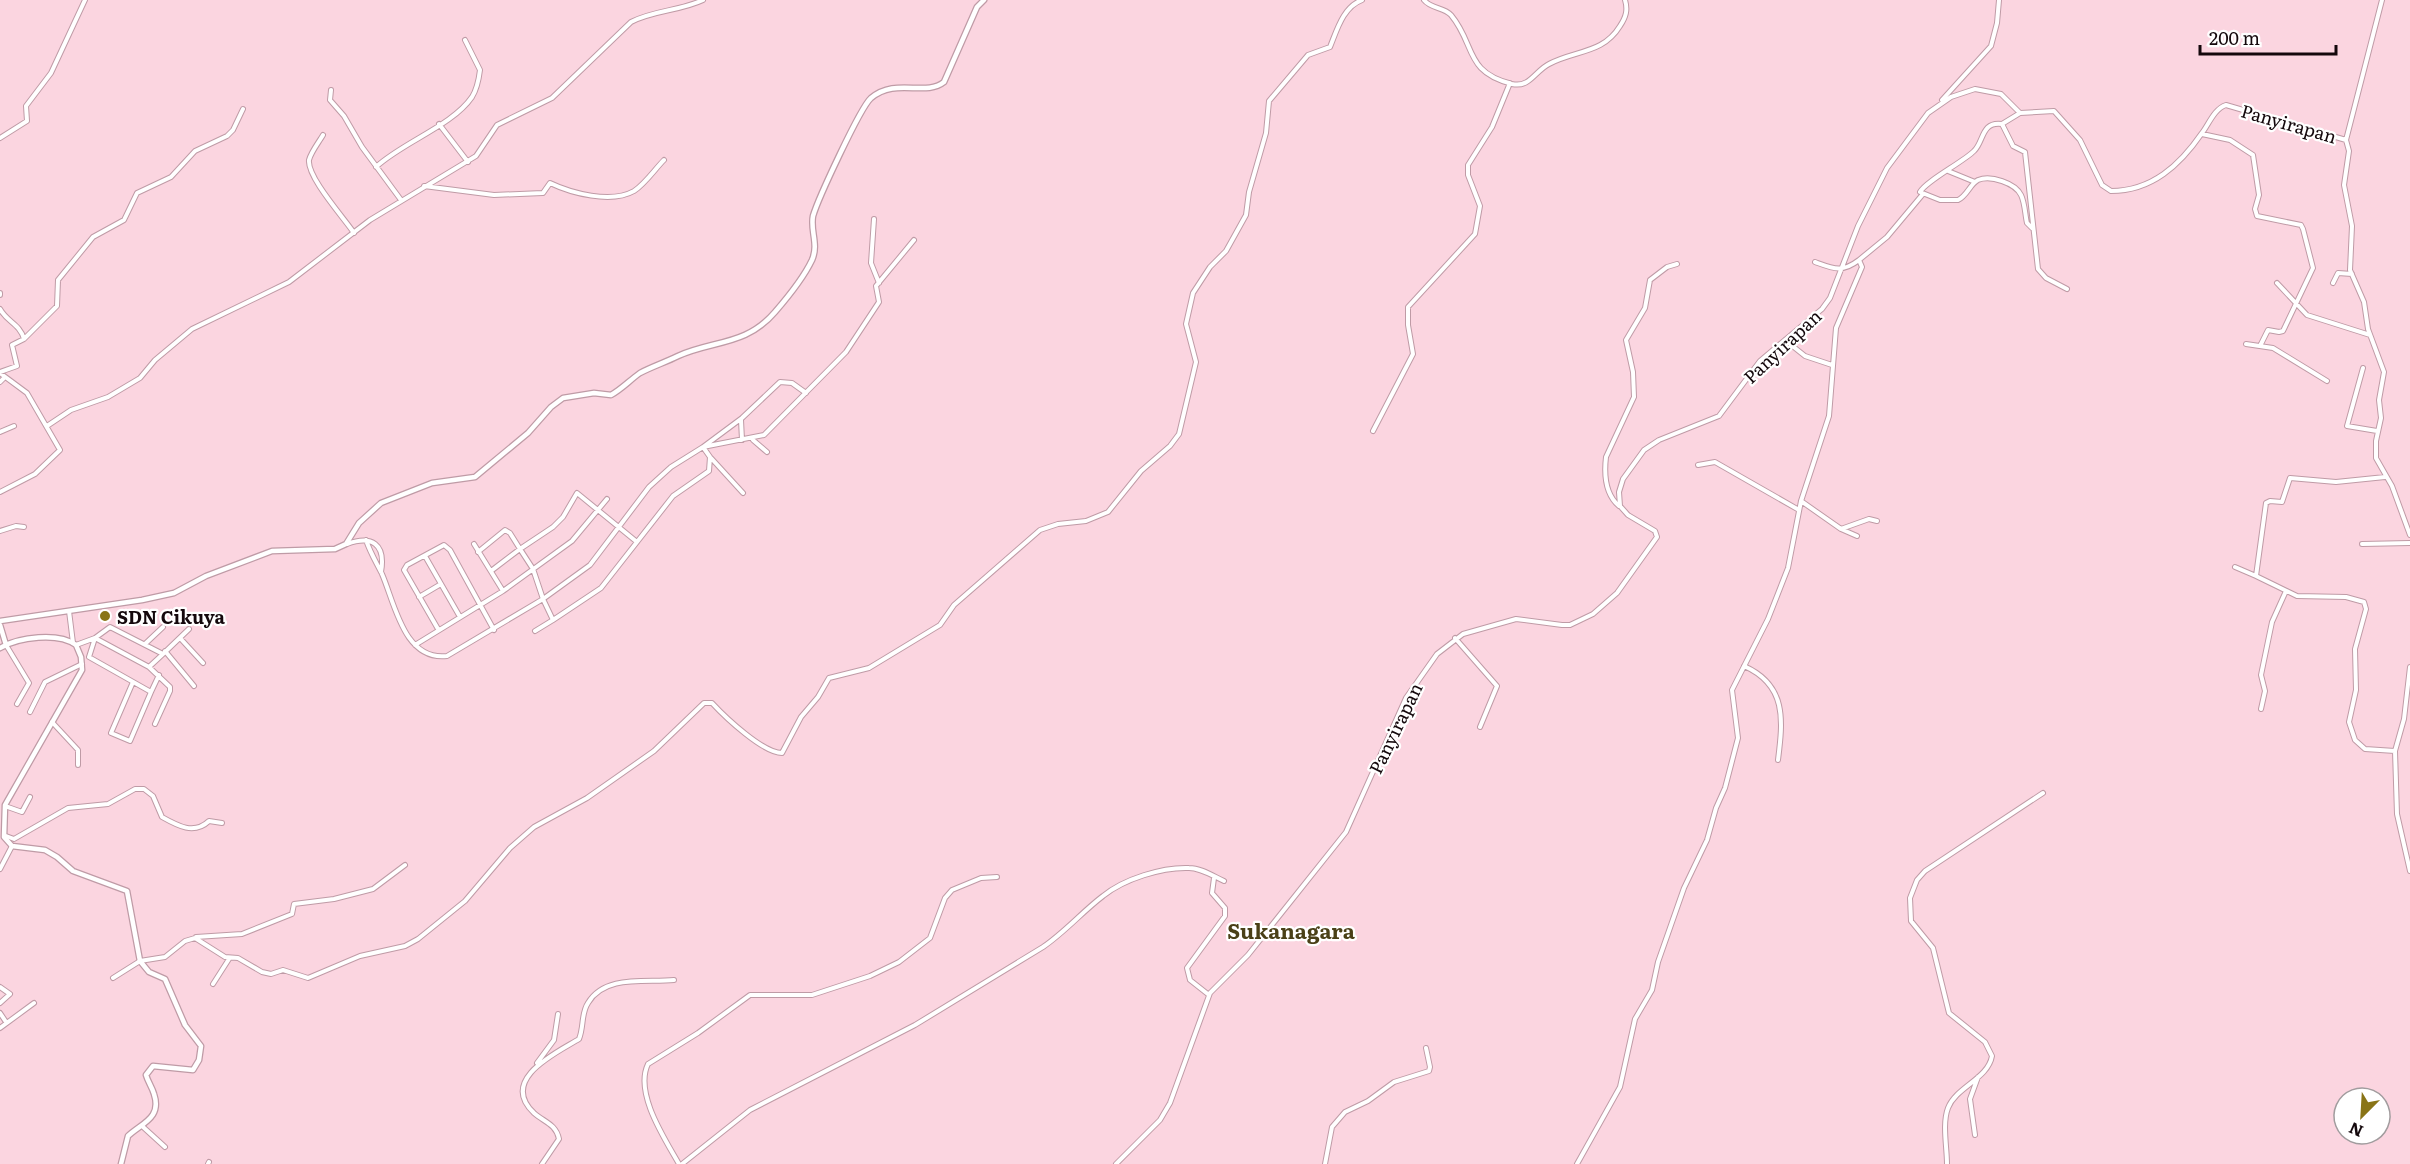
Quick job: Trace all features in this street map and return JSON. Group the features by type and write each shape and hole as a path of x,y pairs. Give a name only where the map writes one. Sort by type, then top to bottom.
{"street":[{"path":"0,138 27,121 26,106 51,73 85,0"},
{"path":"47,426 70,410 108,397 140,378 155,360 192,329 289,282 401,200 468,162 482,150 497,125 556,95 631,22 647,14 703,0"},
{"path":"346,544 359,524 381,503 432,483 475,477 528,433 550,407 563,398 594,393 611,395 642,373 680,355 735,341 751,334 774,314 797,285 812,260 816,247 813,220 815,210 862,109 880,91 905,86 933,88 944,82 977,7 984,0"},
{"path":"195,938 229,959 238,958 261,972 271,974 283,970 308,978 360,956 406,946 465,901 484,882 510,848 534,827 587,798 654,751 704,703 712,703 729,723 743,730 763,747 782,753 801,717 818,697 829,678 869,668 940,625 954,605 1040,530 1058,524 1075,524 1094,518 1114,507 1141,471 1170,446 1179,434 1196,362 1186,324 1190,301 1210,267 1226,251 1246,215 1249,192 1266,133 1269,101 1308,55 1330,47 1344,15 1350,7 1362,0"},
{"path":"1424,0 1428,5 1452,16 1470,52 1485,73 1510,83 1525,84 1550,63 1604,45 1624,19 1625,0"},
{"path":"1940,103 1991,46 1997,23 1999,0"},
{"path":"2346,140 2382,0"},
{"path":"376,167 395,150 439,124 472,97 480,70 465,40"},
{"path":"1373,430 1413,354 1408,325 1408,307 1470,241 1478,227 1480,206 1468,175 1468,165 1492,127 1510,83"},
{"path":"331,90 331,101 344,116 376,167 401,200"},
{"name":"Panyirapan","path":"1116,1164 1160,1120 1170,1103 1209,995 1244,960 1346,832 1406,698 1427,666 1455,638 1516,619 1528,619 1550,626 1570,625 1606,605 1634,571 1657,537 1655,531 1628,515 1620,506 1619,492 1623,479 1644,450 1659,440 1719,416 1753,369 1822,309 1858,226 1893,158 1928,113 1940,103 1968,90 1987,90 2001,94 2020,113 2050,111 2056,113 2082,143 2102,185 2111,190 2143,186 2157,180 2202,134 2217,110 2230,105 2346,140 2349,151 2344,185 2352,225 2352,274 2364,302 2370,335 2384,375 2379,400 2381,418 2376,431 2376,458 2392,486 2410,535"},
{"path":"0,372 17,366 12,345 24,339 57,306 58,280 93,237 124,220 137,193 171,177 195,151 233,130 243,109"},
{"path":"1923,194 1921,188 1976,150 1984,130 1996,123 2002,124 2020,113"},
{"path":"439,124 468,162"},
{"path":"2002,124 2013,146 2025,152 2038,269 2046,278 2067,289"},
{"path":"2202,134 2230,140 2253,155 2259,195 2255,209 2257,216 2301,225 2313,268 2282,332 2268,330 2261,344"},
{"path":"323,135 310,157 310,168 321,190 338,209 354,233"},
{"path":"424,186 494,195 543,193 550,183 567,191 617,195 634,191 664,160"},
{"path":"1948,171 1975,182 1990,179 2005,183 2018,191 2027,223 2032,228"},
{"path":"1923,194 1940,200 1958,200 1965,196 1975,182"},
{"path":"1815,262 1840,270 1848,269 1887,237 1923,194"},
{"path":"874,219 870,249 873,271 879,283"},
{"path":"703,447 764,435 846,352 879,302 876,289 879,283 914,240"},
{"path":"1577,1164 1620,1087 1635,1019 1652,990 1658,962 1684,888 1710,833 1713,815 1725,788 1737,742 1731,698 1734,685 1768,619 1788,568 1801,501 1815,452 1826,428 1836,328 1862,267 1859,260"},
{"path":"1620,506 1611,496 1605,468 1606,457 1635,397 1634,379 1626,340 1645,308 1650,280 1667,267 1677,264"},
{"path":"2333,283 2338,273 2352,274"},
{"path":"2277,283 2314,319 2370,335"},
{"path":"0,309 6,319 21,330 24,339"},
{"path":"1785,340 1805,356 1832,365"},
{"path":"2246,344 2261,344 2282,352 2328,381"},
{"path":"2363,368 2347,426 2376,431"},
{"path":"0,372 27,393 60,452 35,474 0,492"},
{"path":"0,382 5,376"},
{"path":"366,540 402,624 415,645 429,656 447,656 543,599 590,565 659,476 742,418 780,382 792,382 806,393"},
{"path":"742,418 740,424 742,440"},
{"path":"0,432 14,426"},
{"path":"752,439 767,452"},
{"path":"703,447 743,493"},
{"path":"535,631 601,588 674,496 709,471 710,457"},
{"path":"1698,465 1715,462 1799,510"},
{"path":"2256,576 2266,503 2282,502 2290,478 2336,482 2385,477"},
{"path":"491,571 553,527 563,517 577,493 637,542"},
{"path":"415,645 503,591 572,541 607,499"},
{"path":"1801,501 1841,529 1857,536"},
{"path":"1841,529 1869,519 1877,520"},
{"path":"0,531 16,526 24,527"},
{"path":"478,552 505,530 510,533 533,569 553,620"},
{"path":"17,704 29,683 6,645 0,622 174,593 206,576 272,551 325,550 366,540 373,541 383,559 381,573"},
{"path":"2362,544 2410,543"},
{"path":"474,544 503,591"},
{"path":"438,629 404,569 440,546 447,547 494,630"},
{"path":"424,556 460,617"},
{"path":"2235,567 2301,597 2346,597 2364,602 2366,609 2354,655 2356,690 2349,722 2355,740 2365,749 2395,751"},
{"path":"419,597 441,584"},
{"path":"2261,709 2265,691 2261,675 2272,622 2286,591"},
{"path":"69,611 74,644 83,663 77,681 5,806 3,834 12,846 45,850 57,856 73,871 126,891 140,961 149,972 165,980 177,1011 199,1042 202,1051 193,1070 153,1066 148,1070 146,1075 154,1094 155,1111 142,1126 128,1136 121,1164"},
{"path":"0,648 38,638 74,644 94,638 110,627 164,653 194,686"},
{"path":"145,644 163,627"},
{"path":"149,667 189,629"},
{"path":"94,638 149,667 159,675 170,691 155,724"},
{"path":"94,638 89,657 151,692"},
{"path":"180,638 203,663"},
{"path":"1455,638 1497,686 1480,727"},
{"path":"30,712 45,682 83,663"},
{"path":"1744,666 1768,683 1779,699 1778,760"},
{"path":"2410,667 2405,714 2395,751 2397,814 2410,871"},
{"path":"133,681 111,733 130,741 159,675"},
{"path":"52,722 78,750 78,765"},
{"path":"3,834 9,839 14,839 69,808 108,804 135,789 144,789 153,796 162,817 188,829 200,828 208,821 222,823"},
{"path":"1947,1164 1948,1106 1991,1061 1990,1049 1985,1042 1949,1013 1933,948 1911,921 1910,898 1917,880 1925,871 2043,793"},
{"path":"5,806 22,813 30,797"},
{"path":"0,869 12,846"},
{"path":"113,978 140,961 165,957 185,941 244,933 292,914 294,904 336,899 373,889 405,865"},
{"path":"997,877 973,881 951,890 945,898 934,933 899,962 870,976 812,995 750,995 698,1033 648,1064 643,1085 658,1127 681,1164 750,1110 926,1019 1043,947 1114,888 1148,875 1191,867 1224,881"},
{"path":"1209,995 1192,983 1187,969 1225,916 1225,908 1212,893 1215,883 1214,876"},
{"path":"213,984 229,959"},
{"path":"535,1066 579,1039 587,1004 600,992 626,981 674,980"},
{"path":"0,987 10,994 0,1003"},
{"path":"0,1028 34,1003"},
{"path":"0,1013 6,1022"},
{"path":"542,1164 559,1139 554,1127 533,1112 525,1099 526,1084 535,1066 554,1040 558,1014"},
{"path":"1325,1164 1334,1123 1345,1112 1368,1101 1394,1082 1429,1071 1426,1048"},
{"path":"1975,1135 1970,1099 1980,1074"},
{"path":"142,1126 165,1147"}],"place":[{"name":"SDN Cikuya","path":"105,616"}],"district":[{"name":"Sukanagara","path":"1291,929"}]}
